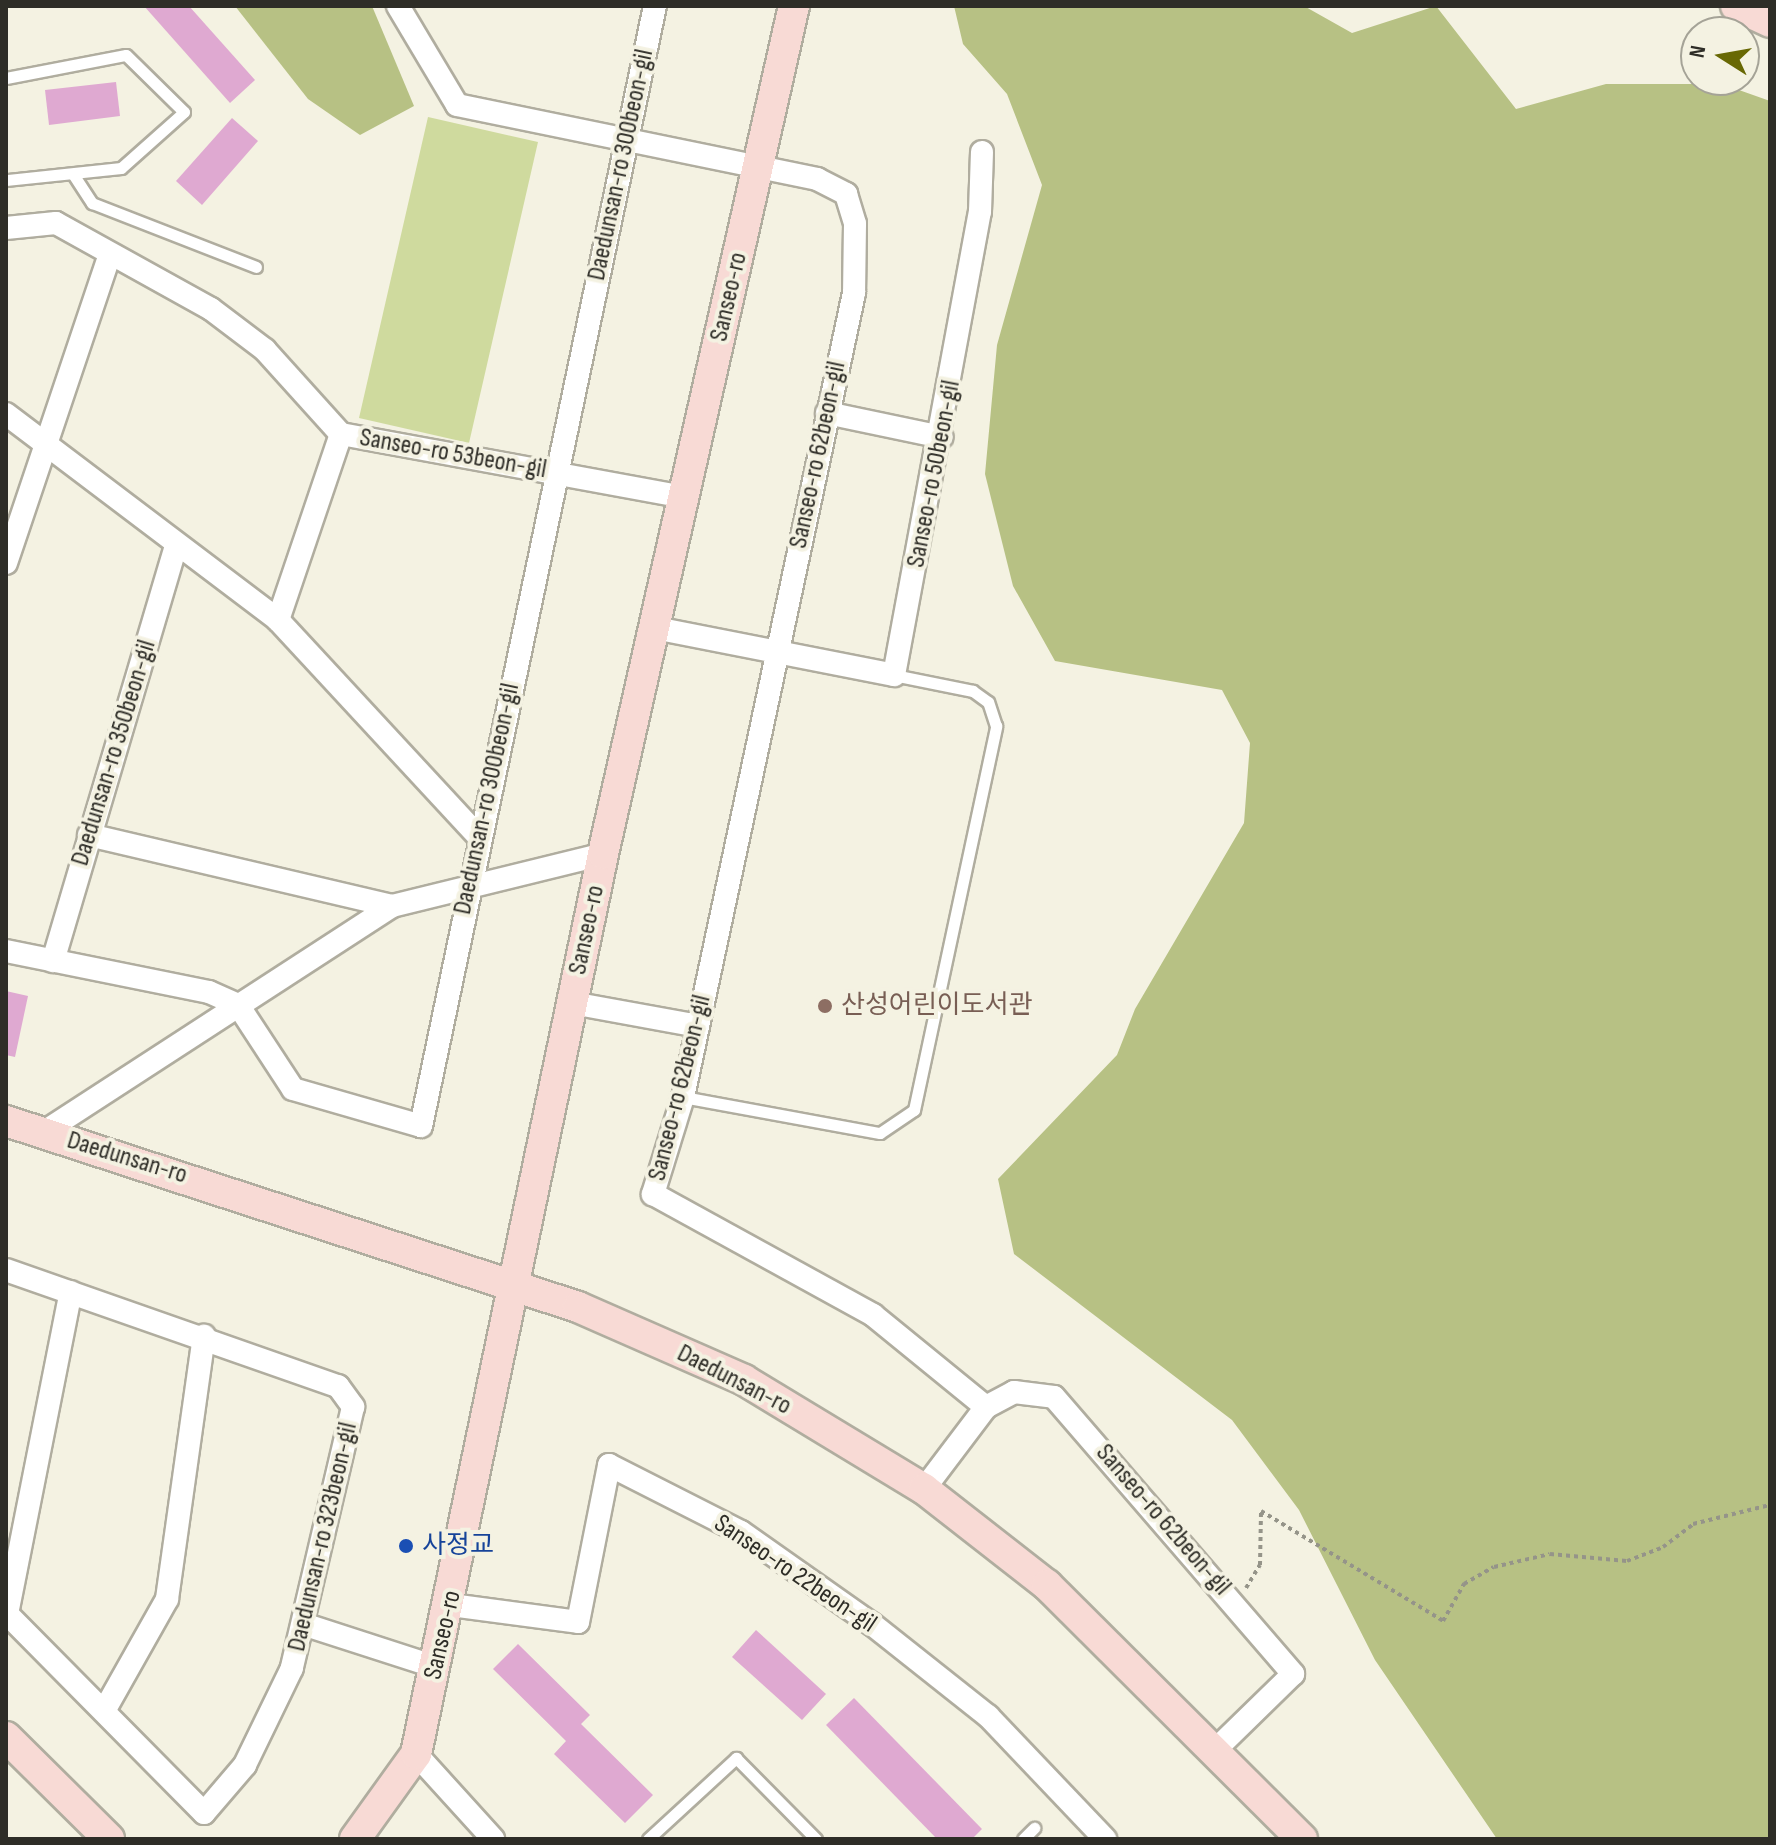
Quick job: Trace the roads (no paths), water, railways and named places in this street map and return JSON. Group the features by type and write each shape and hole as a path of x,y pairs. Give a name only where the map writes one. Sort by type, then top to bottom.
{"main road":[{"name":"Sanseo-ro","path":"355,1839 416,1754 451,1605 511,1286 603,854 794,6"},
{"path":"1736,6 1770,22"},
{"name":"Daedunsan-ro","path":"7,1123 44,1132 511,1286 744,1380 924,1489 1047,1585 1302,1839"},
{"path":"6,1737 109,1839"}],"street":[{"name":"Sanseo-ro 62beon-gil","path":"398,6 457,105 625,145 817,179 846,194 855,224 854,293 683,1097 653,1194 873,1315 986,1407 1014,1392 1054,1397 1293,1674 1215,1750"},
{"name":"Daedunsan-ro 300beon-gil","path":"238,1005 293,1089 421,1126 468,884 625,145 648,8"},
{"name":"Sanseo-ro 50beon-gil","path":"894,675 942,437 980,212 982,152"},
{"name":"Sanseo-ro 53beon-gil","path":"6,228 56,223 211,309 265,350 341,434 684,497"},
{"path":"6,563 110,254"},
{"path":"827,413 942,437"},
{"path":"6,414 278,620 478,836"},
{"path":"278,620 341,434"},
{"name":"Daedunsan-ro 350beon-gil","path":"53,961 176,545"},
{"path":"655,628 894,675"},
{"path":"89,835 392,906"},
{"name":"Daedunsan-ro","path":"44,1132 392,906 468,884 603,854"},
{"path":"6,951 238,1005"},
{"path":"572,1003 698,1026"},
{"name":"Daedunsan-ro 323beon-gil","path":"6,1270 204,1336 351,1395 306,1625 245,1765 204,1813 7,1613 71,1292"},
{"path":"104,1711 167,1599 204,1336"},
{"path":"924,1489 986,1407"},
{"name":"Sanseo-ro 22beon-gil","path":"451,1605 578,1622 609,1465 741,1532 873,1625 988,1716 1105,1839"},
{"path":"306,1625 436,1667"},
{"path":"416,1754 493,1839"}],"lane":[{"path":"6,78 126,55 184,112 121,168 6,180"},
{"path":"73,174 92,203 256,267"},
{"path":"683,1097 880,1133 914,1110 996,726 988,702 973,691 894,675"},
{"path":"648,1839 736,1758 816,1839"},
{"path":"1023,1839 1034,1828"}],"place":[{"name":"산성어린이도서관","path":"825,1006"},
{"name":"사정교","path":"406,1546"}]}
